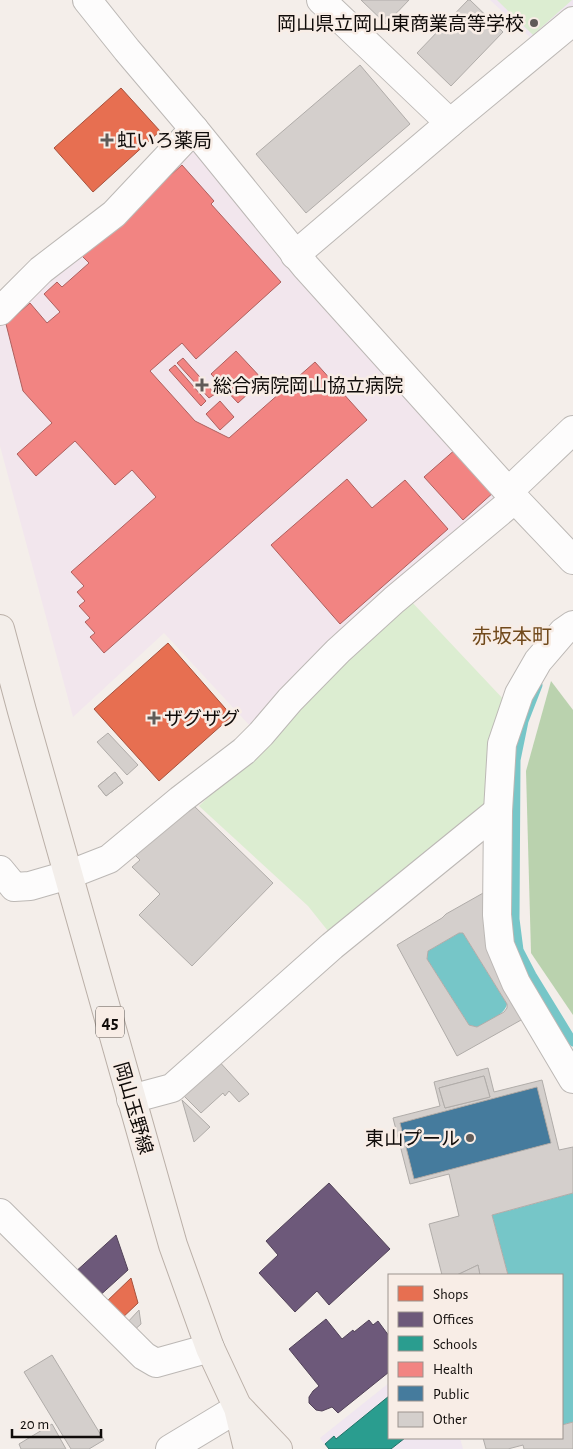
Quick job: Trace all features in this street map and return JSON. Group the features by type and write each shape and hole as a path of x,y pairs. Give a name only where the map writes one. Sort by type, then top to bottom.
{"main road":[{"name":"岡山玉野線","path":"0,629 173,1245 210,1348 238,1408 248,1449"},
{"name":"岡山玉野線","path":"238,1408 278,1449"}],"street":[{"path":"86,0 296,255 573,560"},
{"path":"321,0 450,123"},
{"path":"296,255 450,123 568,33"},
{"path":"0,311 42,270 114,214 194,129"},
{"path":"5,885 30,886 68,875 109,859 180,800 244,751 338,651 512,495 573,430"},
{"path":"573,626 563,632 538,661 519,694 502,744 498,811 497,915 500,945 516,983 573,1079"},
{"path":"131,1099 172,1088 332,946 498,811"},
{"path":"0,1213 144,1356 156,1362 210,1348"},
{"path":"170,1449 238,1408"}],"shaded area":[{"name":"岡山県立岡山東商業高等学校","path":"490,0 573,0 573,6 533,40"},
{"name":"総合病院岡山協立病院","path":"191,143 503,496 251,727 164,633 73,717 0,446 0,323"},
{"path":"388,1384 388,1439 460,1439 463,1449 328,1449 320,1438"}],"green space":[{"name":"岡山県立岡山東商業高等学校","path":"497,0 572,0 533,35"},
{"path":"410,600 506,702 490,803 332,936 308,906 199,806 271,736 355,646"},
{"path":"551,681 573,710 573,1015 531,953 526,771"}],"water":[{"path":"459,933 463,933 507,1004 503,1012 477,1027 469,1025 427,959 428,951"},
{"path":"573,1193 573,1422 563,1425 563,1274 508,1274 492,1215"}],"building: Shops":[{"name":"虹いろ薬局","path":"121,88 160,131 93,192 54,148"},
{"path":"168,643 232,716 159,781 94,709"},
{"path":"131,1278 138,1303 119,1321 104,1304"}],"building: Offices":[{"path":"329,1183 390,1249 329,1305 317,1291 295,1312 259,1273 278,1255 266,1241"},
{"path":"116,1235 128,1270 96,1299 73,1274"},
{"path":"326,1319 342,1339 369,1320 373,1325 378,1321 388,1335 388,1373 338,1413 332,1407 322,1411 316,1410 309,1403 309,1397 319,1386 289,1349"}],"building: Schools":[{"path":"388,1397 388,1439 404,1439 391,1449 329,1449 325,1444 334,1436 336,1439"}],"building: Health":[{"path":"182,165 214,201 211,204 281,282 196,359 182,343 150,371 195,421 229,438 315,362 367,420 104,653 90,637 95,633 85,622 90,618 79,606 85,601 77,592 84,586 71,572 156,497 132,470 115,485 75,441 36,476 17,454 52,423 23,391 6,324 30,303 47,323 60,312 44,294 57,282 62,287 89,263 81,255"},
{"path":"236,351 263,380 238,403 211,374"},
{"path":"183,358 215,394 209,398 177,363"},
{"path":"175,365 206,401 201,406 169,370"},
{"path":"220,401 234,417 220,430 206,414"},
{"path":"457,448 495,491 463,520 424,477"},
{"path":"347,479 372,508 405,480 448,529 340,624 271,545"}],"building: Public":[{"path":"537,1087 551,1143 414,1179 400,1123"}],"building: Other":[{"path":"361,0 409,0 386,24"},
{"path":"468,0 503,32 451,86 417,53"},
{"path":"360,65 410,124 306,213 256,154"},
{"path":"108,733 138,765 127,775 97,742"},
{"path":"115,772 123,783 106,796 98,786"},
{"path":"115,772 123,783 106,796 98,786"},
{"path":"191,803 273,883 192,966 139,915 160,894 132,867 140,860 134,854"},
{"path":"485,892 530,1015 457,1056 397,945","holes":["459,933 463,933 507,1004 504,1012 477,1027 469,1025 427,959 428,951"]},
{"path":"216,1058 249,1094 239,1102 229,1091 225,1096 223,1093 201,1113 181,1093"},
{"path":"488,1068 494,1092 542,1080 559,1150 573,1147 573,1193 492,1215 508,1274 480,1274 478,1265 459,1274 442,1274 429,1224 459,1216 449,1174 410,1184 393,1118 440,1106 434,1082","holes":["484,1076 490,1097 445,1108 439,1088","537,1087 551,1143 414,1179 400,1123"]},
{"path":"484,1076 490,1097 445,1108 439,1088"},
{"path":"182,1100 210,1127 194,1142"},
{"path":"478,1265 480,1274 459,1274"},
{"path":"139,1310 141,1324 132,1332 125,1325"},
{"path":"52,1355 104,1440 89,1449 71,1449 24,1372"},
{"path":"573,1422 573,1449 524,1449 523,1445 508,1449 486,1449 483,1439 563,1439 563,1425"},
{"path":"52,1424 66,1449 21,1449 19,1444"}],"waterway":[{"path":"538,685 524,721 516,760 515,919 519,950 573,1042"}],"place":[{"name":"岡山県立岡山東商業高等学校","path":"534,23"},
{"name":"虹いろ薬局","path":"107,140"},
{"name":"総合病院岡山協立病院","path":"202,385"},
{"name":"ザグザグ","path":"154,718"},
{"name":"東山プール","path":"470,1138"}],"district":[{"name":"赤坂本町","path":"512,636"}]}
